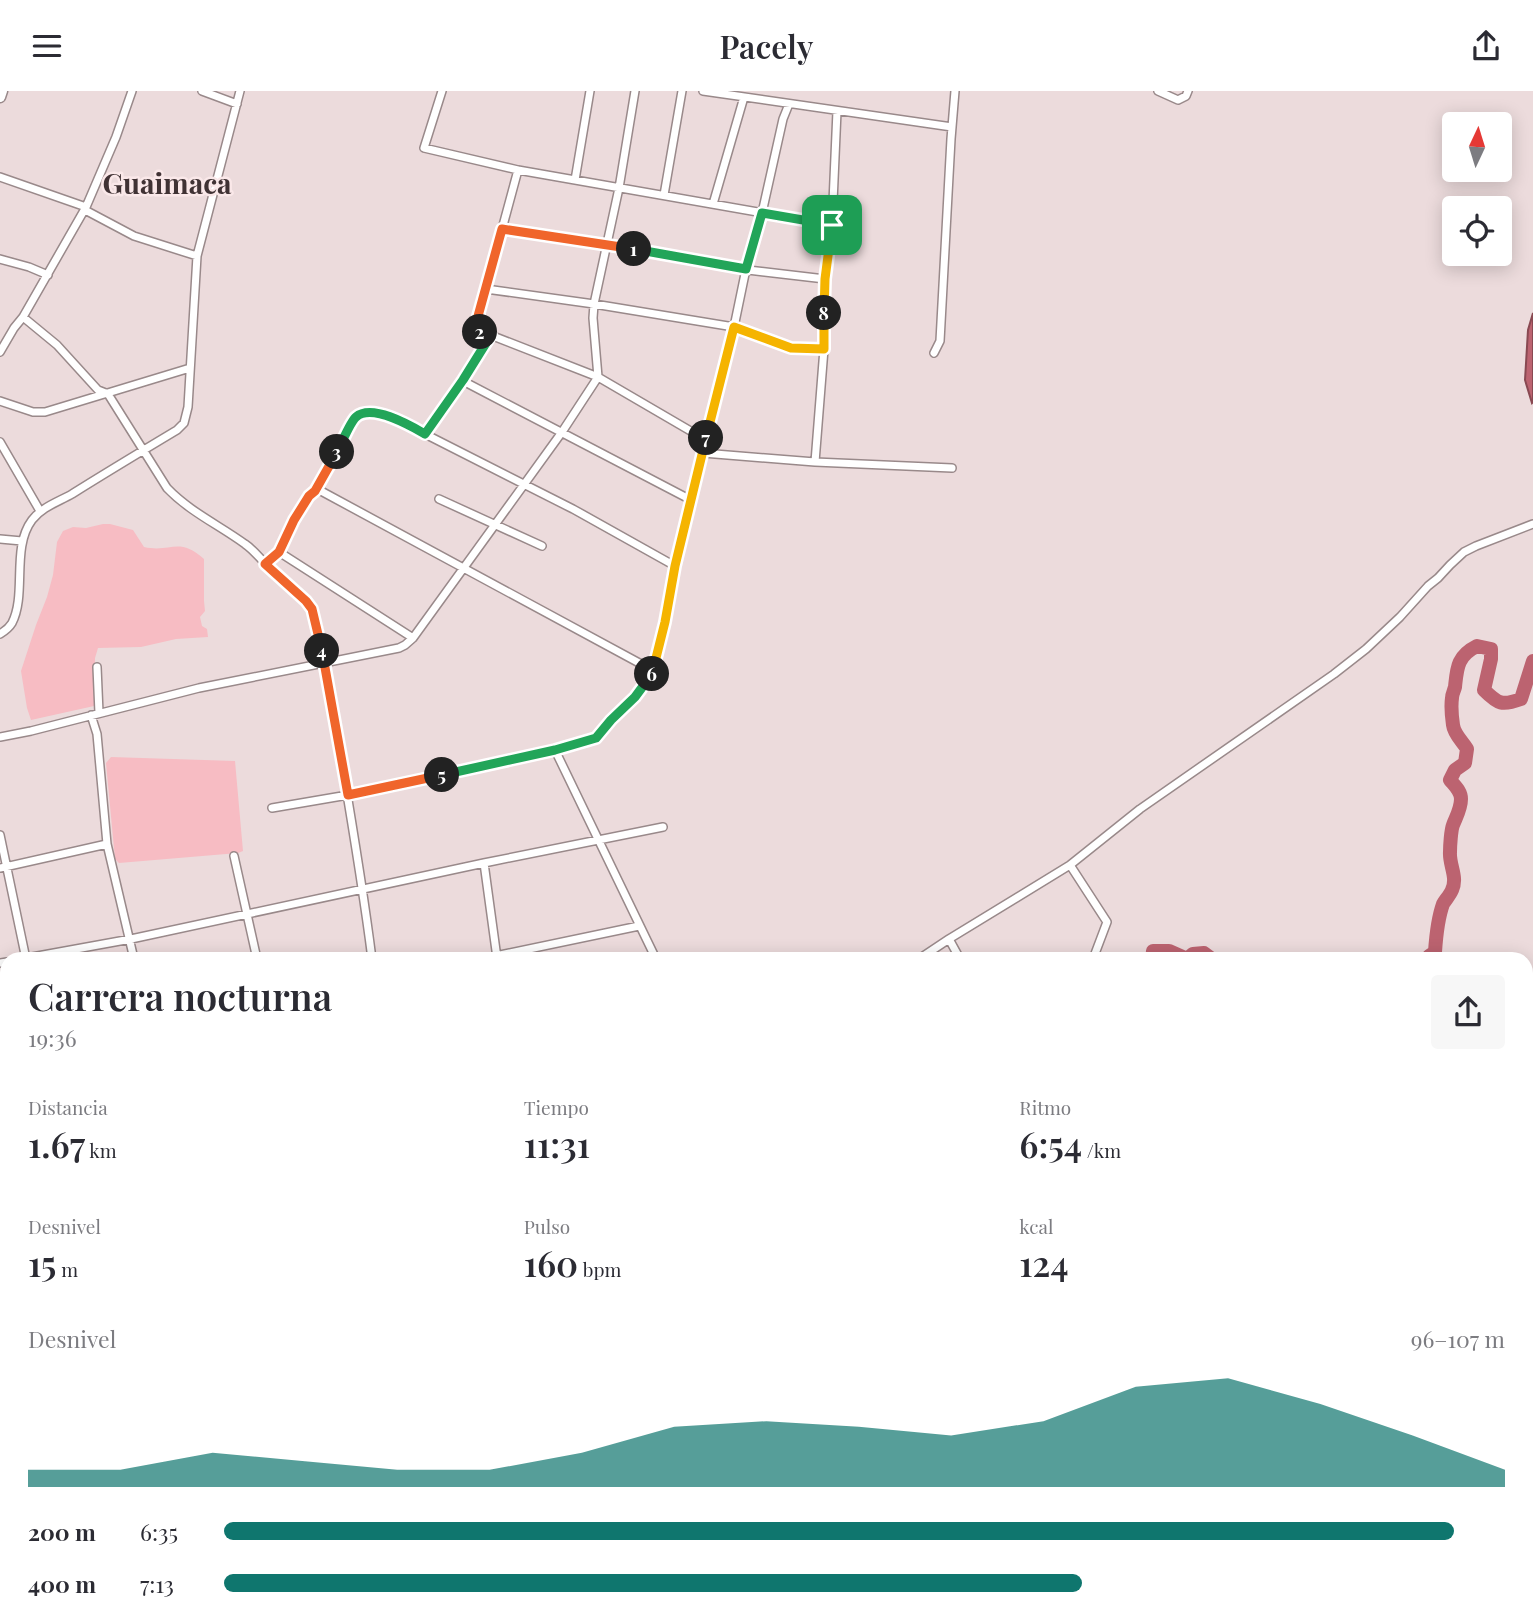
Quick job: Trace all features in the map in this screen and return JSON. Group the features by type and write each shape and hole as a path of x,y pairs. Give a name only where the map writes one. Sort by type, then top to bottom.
{"main road":[{"path":"0,97 2,91"}],"street":[{"path":"0,352 85,209 116,138 132,91"},
{"path":"202,91 237,104"},
{"path":"0,634 12,623 17,601 22,541 30,522 40,511 177,430 184,423 188,407 197,256 240,91"},
{"path":"442,91 424,148 518,170 832,225"},
{"path":"575,180 590,91"},
{"path":"0,737 200,688 399,648 413,638 562,432 598,377 594,304 619,188 635,91"},
{"path":"664,195 682,91"},
{"path":"702,91 951,127"},
{"path":"934,353 940,341 955,91"},
{"path":"1158,91 1178,100 1186,96 1188,91"},
{"path":"712,204 744,97"},
{"path":"272,808 348,795 555,750 596,738 646,685 654,671 675,566 746,269 789,104"},
{"path":"815,462 824,349 825,279 832,225 837,111"},
{"path":"518,170 475,330 598,377 706,440"},
{"path":"0,177 85,209 134,236 197,256"},
{"path":"502,229 607,244 746,269 825,279"},
{"path":"0,258 48,275"},
{"path":"486,289 734,327 791,348 824,349"},
{"path":"23,317 57,345 98,390 108,394 167,488 209,522 249,546 312,609 325,662 348,795 371,952"},
{"path":"425,434 491,335"},
{"path":"0,401 33,412 45,412 190,368"},
{"path":"463,380 691,500"},
{"path":"265,564 279,552 294,520 315,491 352,422 360,414 369,413 389,416 628,538 675,566"},
{"path":"0,442 40,511"},
{"path":"703,453 815,462 952,468"},
{"path":"315,491 321,491 654,671"},
{"path":"439,499 542,546"},
{"path":"930,952 1070,865 1140,809 1335,674 1400,617 1464,552 1533,524"},
{"path":"0,539 22,541"},
{"path":"279,552 413,638"},
{"path":"97,667 95,714 107,844 133,952"},
{"path":"555,750 652,952"},
{"path":"61,952 663,827"},
{"path":"0,835 4,868 22,952"},
{"path":"4,868 107,844"},
{"path":"234,856 255,952"},
{"path":"484,863 496,952"},
{"path":"1070,865 1107,922 1096,952"},
{"path":"520,952 639,926"},
{"path":"949,939 956,952"}],"shaded area":[{"path":"1533,313 1532,403 1525,380 1528,330"},
{"path":"103,524 133,530 144,547 188,548 204,559 205,611 200,617 208,637 176,639 141,647 98,648 95,658 94,706 31,720 21,671 47,597 57,542 63,531 73,527 86,528"},
{"path":"111,757 235,761 243,851 119,863 115,859 106,763"}],"waterway":[{"path":"1435,952 1443,904 1454,885 1450,857 1451,838 1461,799 1459,791 1450,780 1455,770 1465,763 1467,749 1455,731 1452,719 1452,697 1459,663 1465,654 1477,646 1491,649 1484,690 1497,701 1509,703 1521,699 1533,661"},
{"path":"1153,952 1171,952"}],"district":[{"name":"Guaimaca","path":"167,184"}],"route":[{"path":"762,213 832,225 825,279 824,349 791,348 734,327 675,566 654,671 646,685 596,738 588,741 348,795 315,615 306,601 265,564 279,552 294,520 315,491 356,417 364,413 384,415 425,434 491,335 475,330 475,327 502,229 607,244 746,269 762,213"}]}
